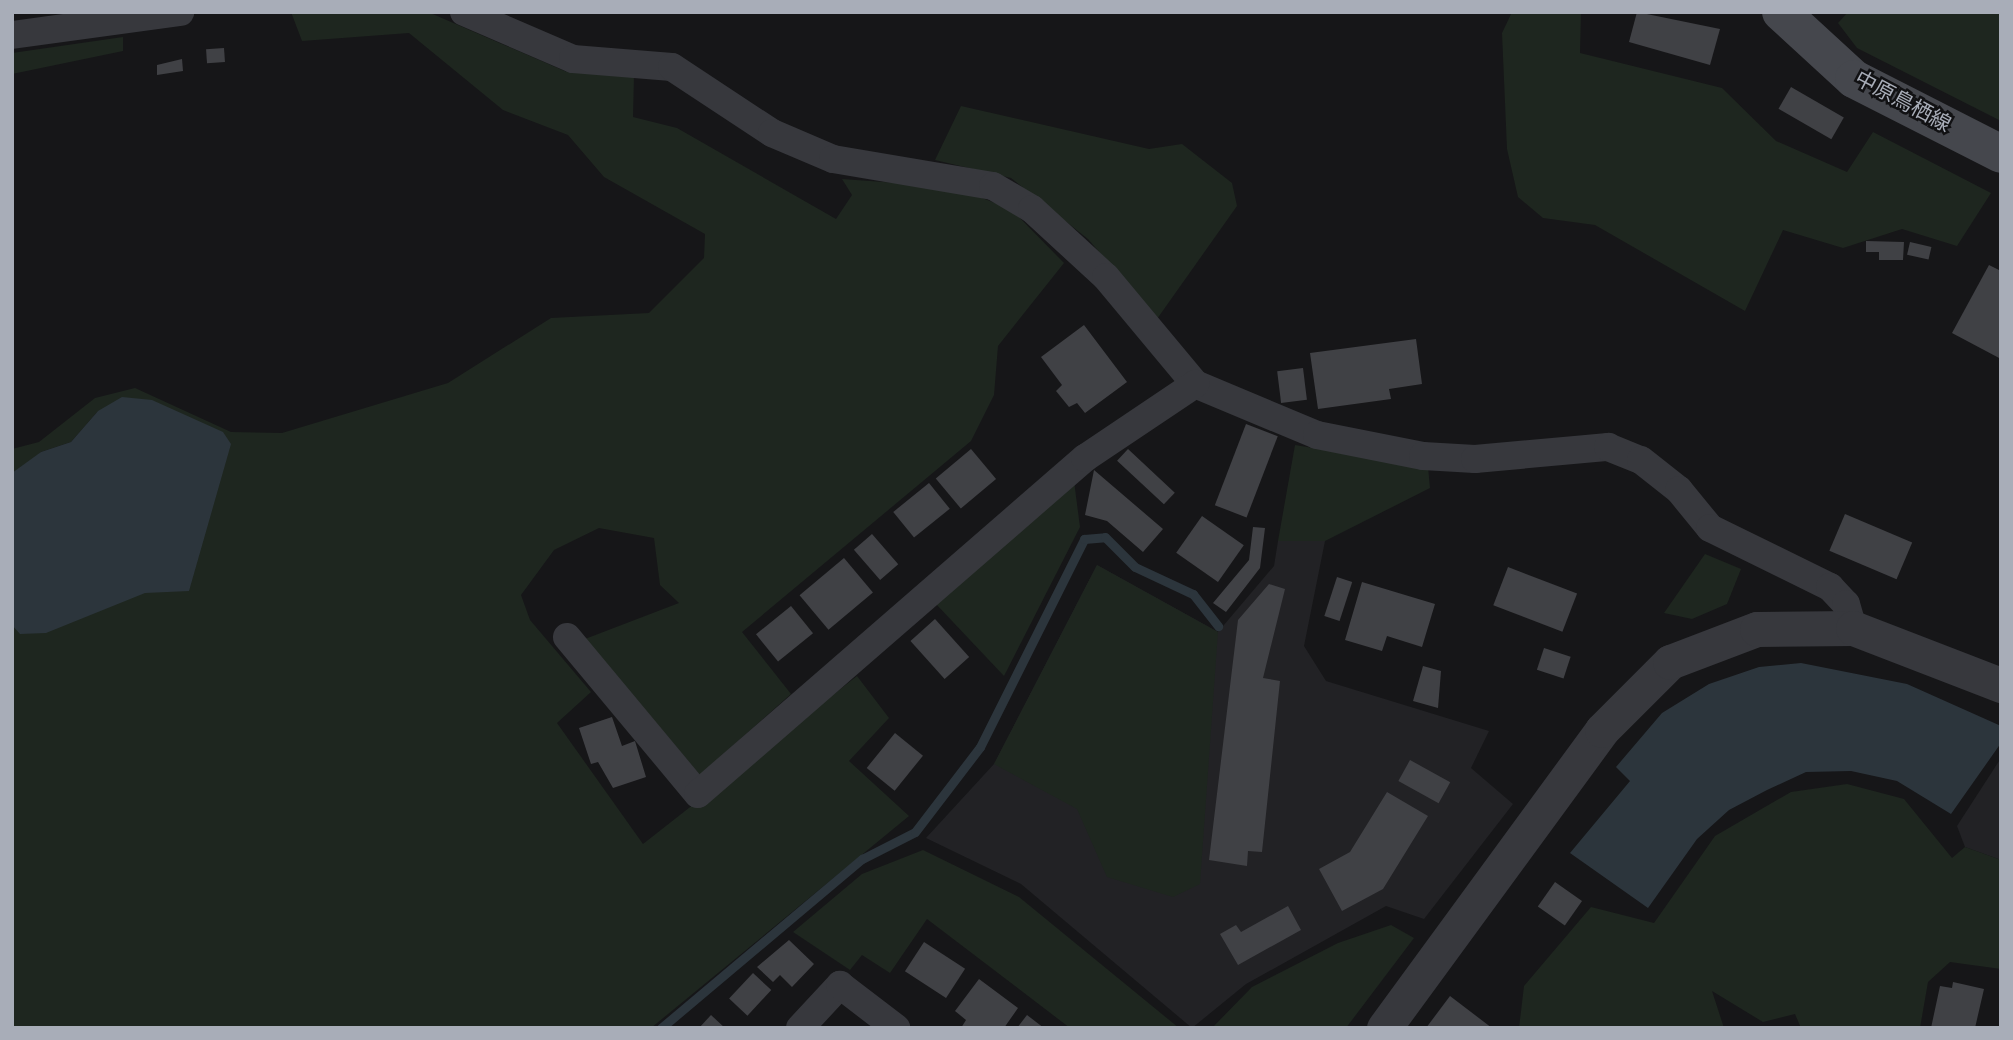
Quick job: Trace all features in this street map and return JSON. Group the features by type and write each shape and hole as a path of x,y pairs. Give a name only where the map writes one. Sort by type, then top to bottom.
{"main road":[{"name":"中原鳥栖線","path":"1781,12 1854,79 2001,155"}],"street":[{"path":"12,35 180,12"},
{"path":"464,12 573,59 673,67 772,133 833,159 993,186 1032,209 1105,277 1195,384 1317,435 1423,456 1475,459 1608,447 1641,460 1679,489 1710,528 1830,587 1846,604 1853,628"},
{"path":"567,637 698,794 1085,458 1195,384"},
{"path":"1384,1028 1602,730 1670,662 1757,629 1853,628 2001,685"},
{"path":"800,1028 840,985 896,1028"}],"shaded area":[{"path":"291,12 428,12 567,72 634,76 633,117 677,128 836,219 852,195 842,179 953,187 1011,209 1064,263 998,346 994,395 971,441 742,632 791,694 700,775 585,639 679,603 660,585 654,538 599,528 554,550 521,595 530,620 591,692 557,723 643,844 857,676 889,718 849,761 909,816 651,1028 12,1028 12,610 98,411 71,442 41,452 22,470 12,473 12,449 39,442 95,398 135,388 231,432 282,433 448,383 551,318 649,313 704,258 705,234 604,177 568,135 503,110 409,33 302,41"},
{"path":"1512,12 1581,12 1580,53 1722,88 1776,141 1847,172 1873,132 1991,193 1957,246 1902,229 1843,248 1783,230 1745,311 1595,225 1543,218 1518,197 1507,149 1502,33"},
{"path":"1848,12 2001,12 2001,121 1857,48 1838,23"},
{"path":"123,37 123,51 12,74 12,53"},
{"path":"961,106 1149,149 1182,144 1232,183 1237,206 1157,319 1088,239 1011,178 935,160"},
{"path":"122,397 152,400 223,432 231,444 189,591 145,593 46,633 20,634 12,625 12,473 41,452 71,442 98,411"},
{"path":"1295,445 1428,467 1430,488 1325,541 1278,541"},
{"path":"1074,481 1080,527 1004,676 936,604"},
{"path":"1278,541 1325,541 1304,646 1326,681 1489,731 1471,768 1513,804 1424,919 1386,906 1246,984 1192,1028 1021,884 926,838 994,764 1097,565 1218,632 1274,566"},
{"path":"1705,554 1741,569 1727,604 1692,619 1664,613"},
{"path":"1097,565 1218,632 1200,884 1173,897 1107,877 1077,809 994,764"},
{"path":"1801,663 1907,684 2001,726 2001,743 1951,814 1897,781 1851,771 1806,772 1767,790 1729,810 1697,839 1648,908 1570,853 1630,781 1616,767 1662,713 1709,684 1759,667"},
{"path":"2001,758 2001,860 1965,847 1957,826"},
{"path":"1847,784 1904,799 1952,858 1965,847 2001,860 2001,969 1950,962 1928,982 1920,1028 1801,1028 1795,1014 1763,1022 1712,991 1724,1028 1519,1028 1524,986 1591,907 1654,923 1715,836 1791,792"},
{"path":"923,850 1019,897 1179,1028 1070,1028 927,919 890,973 862,955 850,970 793,932 862,874"},
{"path":"1391,925 1414,938 1346,1028 1212,1028 1252,987 1338,943"}],"building":[{"path":"1637,12 1720,29 1710,65 1629,42"},
{"path":"224,48 225,62 207,63 206,49"},
{"path":"182,59 183,71 157,75 157,65"},
{"path":"1791,87 1844,118 1831,139 1778,109"},
{"path":"1866,241 1904,242 1903,260 1879,260 1879,252 1866,252"},
{"path":"1910,242 1931,247 1929,260 1907,255"},
{"path":"1989,265 2001,271 2001,359 1952,333"},
{"path":"1084,325 1127,382 1085,413 1077,403 1069,407 1056,391 1062,385 1041,357"},
{"path":"1416,339 1422,384 1389,389 1391,399 1318,409 1310,353"},
{"path":"1303,368 1307,400 1281,403 1277,371"},
{"path":"1246,424 1278,436 1247,517 1215,505"},
{"path":"971,449 996,479 961,508 936,479"},
{"path":"1128,449 1175,493 1164,504 1117,461"},
{"path":"1094,470 1163,529 1143,552 1107,521 1085,515"},
{"path":"929,483 950,509 914,538 893,512"},
{"path":"1845,514 1912,543 1897,579 1829,551"},
{"path":"1202,516 1244,545 1218,582 1176,553"},
{"path":"1253,527 1265,528 1260,568 1226,612 1213,603 1249,560"},
{"path":"872,534 898,564 880,580 854,550"},
{"path":"844,558 873,592 828,630 800,595"},
{"path":"1508,567 1577,594 1562,632 1493,605"},
{"path":"1337,577 1352,582 1340,621 1324,616"},
{"path":"1362,582 1435,604 1422,647 1387,636 1382,651 1345,640"},
{"path":"1269,584 1285,589 1263,678 1280,681 1262,852 1248,851 1247,866 1209,860 1238,620"},
{"path":"791,606 813,633 778,662 756,634"},
{"path":"935,619 969,657 945,679 910,641"},
{"path":"1544,648 1571,657 1564,679 1537,670"},
{"path":"1423,666 1441,671 1438,708 1413,701"},
{"path":"612,717 622,746 635,741 646,777 613,788 598,762 591,764 579,728"},
{"path":"895,733 923,756 895,791 867,768"},
{"path":"1410,760 1450,782 1439,803 1398,781"},
{"path":"1387,792 1428,816 1383,889 1342,911 1319,869 1350,852"},
{"path":"1555,882 1582,901 1565,926 1538,907"},
{"path":"1288,906 1301,930 1238,965 1220,934 1236,925 1241,932"},
{"path":"789,940 814,964 792,987 780,975 773,982 757,967"},
{"path":"924,942 965,969 946,998 905,971"},
{"path":"753,973 771,990 747,1016 729,999"},
{"path":"979,979 1018,1008 1004,1028 961,1028 966,1020 955,1011"},
{"path":"1953,982 1984,989 1975,1028 1931,1028 1940,986 1952,988"},
{"path":"1450,996 1492,1028 1426,1028"},
{"path":"711,1015 725,1028 699,1028"},
{"path":"1027,1015 1044,1028 1017,1028"}],"waterway":[{"path":"661,1028 862,859 915,832 980,747 1084,539 1105,537 1135,567 1193,594 1218,626"}]}
